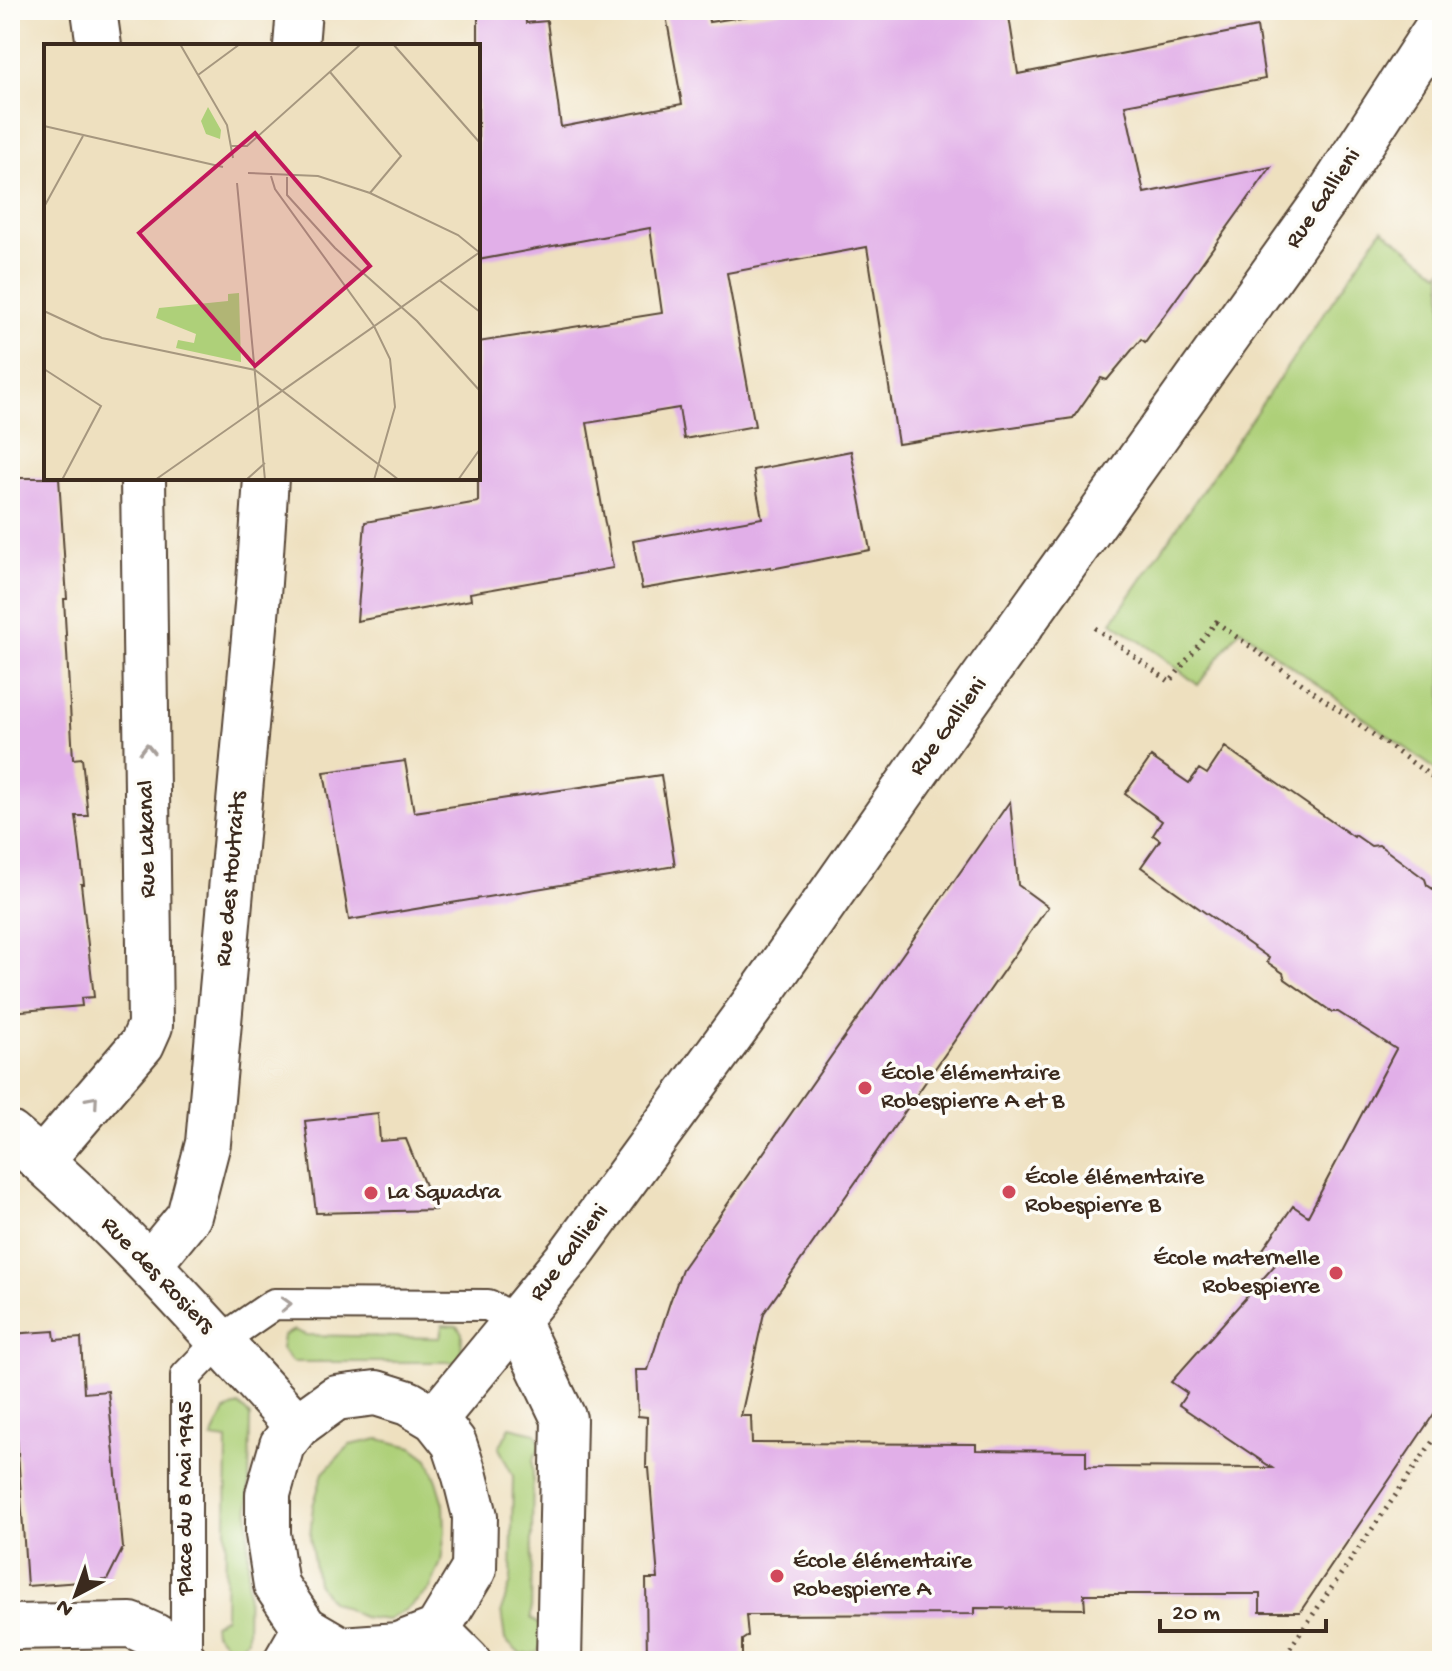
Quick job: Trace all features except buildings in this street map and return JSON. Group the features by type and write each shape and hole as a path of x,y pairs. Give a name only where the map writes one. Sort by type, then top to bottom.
{"street":[{"path":"94,10 99,44"},
{"path":"296,44 299,10"},
{"name":"Rue Gallieni","path":"435,1419 570,1255 719,1053 1325,200 1442,20"},
{"name":"Rue Lakanal","path":"26,1147 142,1044 150,1026 143,480"},
{"name":"Rue des Houtraits","path":"149,1265 189,1216 208,1143 266,480"},
{"name":"Rue des Rosiers","path":"26,1147 149,1265 297,1426"},
{"path":"517,1321 564,1419 559,1661"},
{"path":"376,1393 408,1403 435,1419 454,1443 475,1516 474,1569 437,1630 398,1645 341,1649 295,1644 276,1585 268,1534 268,1494 282,1445 297,1426 336,1398 376,1393"},
{"path":"10,1627 131,1625 155,1636 185,1661"},
{"path":"437,1630 468,1661"}],"lane":[{"name":"Place du 8 Mai 1945","path":"185,1661 186,1376 220,1341 274,1304 488,1305 517,1321"}],"path":[{"path":"1095,628 1170,682 1216,622 1442,784"},
{"path":"1281,1661 1442,1428"}],"green space":[{"path":"1382,229 1439,273 1442,270 1442,774 1240,629 1198,685 1112,622"},
{"path":"442,1325 457,1326 462,1333 461,1362 292,1362 281,1349 283,1336 294,1330 306,1335 440,1338"},
{"path":"239,1405 250,1416 247,1639 240,1647 226,1644 214,1632 213,1624 225,1617 227,1440 212,1438 225,1411"},
{"path":"510,1427 536,1433 541,1445 533,1460 531,1618 549,1633 537,1653 521,1655 505,1640 501,1611 511,1582 513,1476 499,1448"},
{"path":"379,1439 412,1447 428,1459 444,1504 441,1562 430,1589 410,1607 388,1620 362,1617 331,1601 317,1583 310,1537 313,1506 323,1473 350,1445"}],"place":[{"name":"École élémentaire Robespierre A et B","path":"865,1088"},
{"name":"École élémentaire Robespierre B","path":"1009,1192"},
{"name":"La Squadra","path":"371,1193"},
{"name":"École maternelle Robespierre","path":"1336,1273"},
{"name":"École élémentaire Robespierre A","path":"777,1576"}]}
